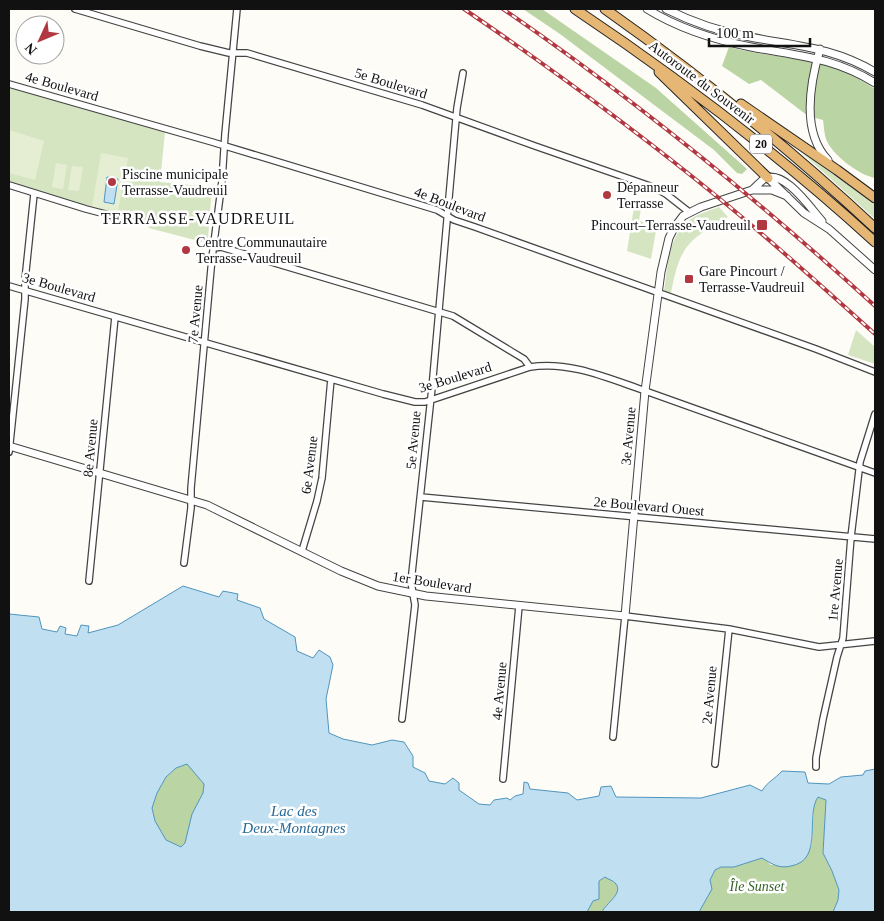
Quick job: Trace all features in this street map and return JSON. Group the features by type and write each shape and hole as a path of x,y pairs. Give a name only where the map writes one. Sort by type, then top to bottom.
{"highway":[{"name":"Autoroute du Souvenir","path":"575,9 702,97 828,200 875,242"},
{"name":"Autoroute du Souvenir","path":"605,9 697,76 777,140 875,228"},
{"path":"642,54 768,178"},
{"path":"697,76 774,126 875,198"}],"street":[{"name":"5e Boulevard","path":"75,9 200,46 247,54 422,105 653,187 666,194 689,212"},
{"name":"7e Avenue","path":"184,563 237,9"},
{"path":"647,9 670,22 710,36 750,47 817,58 853,70 875,84"},
{"path":"666,9 683,17 738,35 818,48 852,60 875,72"},
{"path":"818,48 811,96 811,126 814,140 819,150 837,170"},
{"name":"5e Avenue","path":"402,719 415,605 411,582 463,74"},
{"name":"4e Boulevard","path":"9,84 437,210 447,216 509,240 875,372"},
{"path":"768,178 804,213 829,229"},
{"path":"752,190 768,178 780,180 790,185 829,229 875,270"},
{"path":"9,186 132,221"},
{"path":"689,212 752,190 772,190 787,196"},
{"path":"9,448 34,194"},
{"name":"3e Avenue","path":"613,737 645,391 663,264 669,238 680,219 689,212"},
{"path":"214,248 221,246 438,311 470,325 524,359 530,367"},
{"name":"3e Boulevard","path":"9,286 420,403 530,367 546,365 567,367 603,376 859,469 875,473"},
{"name":"8e Avenue","path":"89,580 116,317"},
{"name":"6e Avenue","path":"302,551 322,478 331,379"},
{"name":"1re Avenue","path":"816,767 823,719 843,638 851,537 861,456 875,414"},
{"name":"1er Boulevard","path":"9,448 100,472 190,499 221,511 367,582 413,594 729,629 826,647 875,641"},
{"name":"2e Boulevard Ouest","path":"421,497 875,540"},
{"name":"4e Avenue","path":"503,779 519,606"},
{"name":"2e Avenue","path":"715,764 729,629"}],"green space":[{"path":"523,9 542,9 656,88 747,169 742,174 737,173 714,150 560,34"},
{"path":"729,47 825,65 851,75 875,89 875,178 854,169 840,158 826,139 823,120 808,116 761,80 749,84 722,66"},
{"path":"9,86 165,132 160,182 212,187 208,239 206,243 149,228 140,217 132,213 123,212 118,214 91,208 9,183"},
{"path":"9,130 44,141 35,180 9,173"},
{"path":"791,143 832,171 875,205 875,219"},
{"name":"Piscine municipale Terrasse-Vaudreuil","path":"101,153 128,158 125,175 130,176 128,189 122,189 118,211 92,207"},
{"path":"56,163 67,165 63,189 52,187"},
{"path":"72,166 83,167 79,191 68,190"},
{"path":"634,207 641,208 639,221 657,225 651,259 627,251"},
{"path":"719,207 728,217 690,243 678,264 671,293 664,291 668,260 679,231 685,223 694,217"},
{"path":"856,330 875,347 875,364 848,355"},
{"path":"187,763 204,784 203,793 192,814 185,843 181,847 166,840 155,821 152,808 157,793 166,777 176,768"},
{"name":"Île Sunset","path":"818,797 826,800 823,853 839,890 838,900 833,912 699,912 712,889 710,880 715,870 721,867 734,867 762,857 771,865 804,860 812,844 814,804"},
{"path":"606,877 616,884 618,888 616,895 602,912 587,912 593,901 599,899 599,881"}],"water":[{"path":"107,177 118,179 114,204 104,202"},
{"name":"Lac des Deux-Montagnes","path":"183,586 219,597 223,591 238,594 237,600 260,608 264,619 295,637 297,651 313,658 319,650 330,657 333,665 326,699 329,733 343,739 372,745 392,740 404,742 413,756 413,767 425,773 429,781 445,784 453,778 459,783 459,790 479,804 490,805 494,800 507,798 510,800 515,796 523,794 524,782 528,783 530,789 568,793 577,800 599,796 601,787 611,786 616,797 701,798 750,785 762,791 782,771 805,772 808,783 829,784 841,777 863,775 865,771 875,769 875,912 833,912 838,900 839,890 823,853 826,800 818,797 814,805 811,847 801,862 783,867 772,864 762,858 734,867 721,867 715,870 710,880 712,889 699,912 602,912 616,895 618,888 614,882 605,877 599,881 599,899 593,901 587,912 9,912 9,614 39,617 42,629 57,632 60,626 66,628 65,634 77,636 81,625 89,626 88,633 118,625","holes":["187,764 204,784 203,793 192,814 185,843 181,847 166,840 155,821 152,808 157,793 166,777 176,768"]}],"railway":[{"path":"464,9 658,149 779,248 875,334"},
{"path":"503,9 600,78 694,151 786,227 875,306"}],"place":[{"name":"Piscine municipale Terrasse-Vaudreuil","path":"112,182"},
{"name":"Dépanneur Terrasse","path":"607,195"},
{"name":"Pincourt–Terrasse-Vaudreuil","path":"762,225"},
{"name":"Centre Communautaire Terrasse-Vaudreuil","path":"186,250"},
{"name":"Gare Pincourt / Terrasse-Vaudreuil","path":"689,279"}],"district":[{"name":"TERRASSE-VAUDREUIL","path":"198,218"}]}
